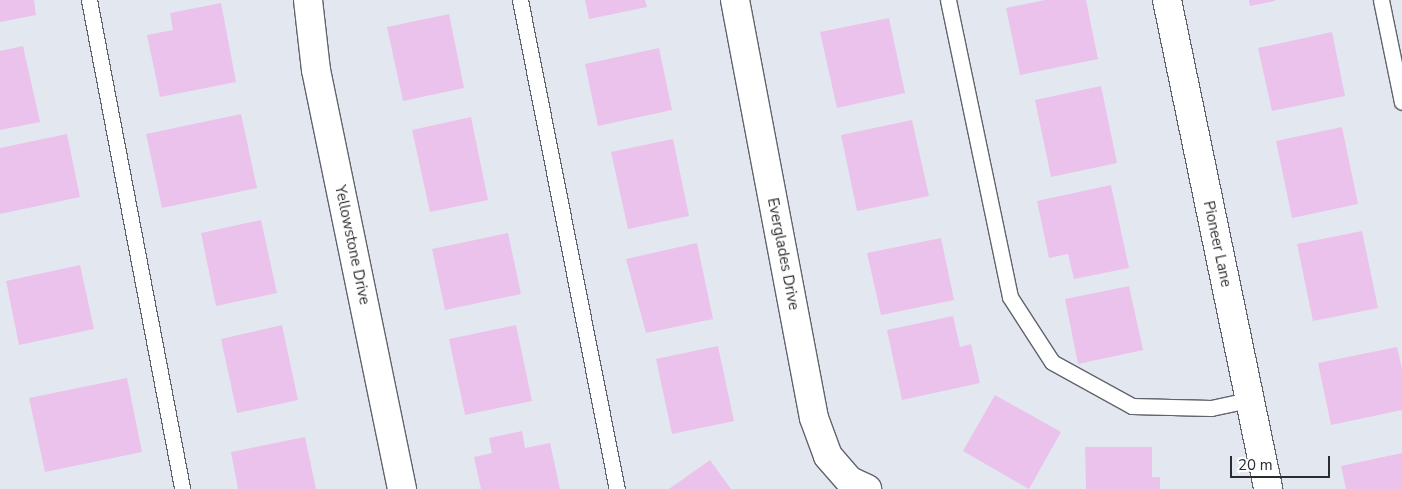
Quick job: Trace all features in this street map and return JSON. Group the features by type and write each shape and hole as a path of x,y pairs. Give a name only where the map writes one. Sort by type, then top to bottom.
{"street":[{"name":"Yellowstone Drive","path":"308,0 316,70 402,489"},
{"name":"Everglades Drive","path":"735,0 814,418 828,456 850,481 867,489"},
{"name":"Pioneer Lane","path":"1167,0 1268,489"}],"lane":[{"path":"89,0 182,489"},
{"path":"520,0 616,489"},
{"path":"948,0 1010,297 1052,362 1132,406 1211,408 1250,400"},
{"path":"1381,0 1402,102"}],"building":[{"path":"0,0 34,0 36,15 0,22"},
{"path":"585,0 645,0 647,7 589,19"},
{"path":"1045,0 1086,0 1098,59 1020,75 1006,8"},
{"path":"1249,0 1275,0 1275,1 1250,6"},
{"path":"221,3 236,82 160,97 147,35 173,30 170,13"},
{"path":"449,14 464,88 403,101 387,27"},
{"path":"889,18 905,93 837,108 820,32"},
{"path":"1332,32 1345,96 1272,111 1258,48"},
{"path":"23,46 40,122 0,130 0,51"},
{"path":"659,48 672,110 598,126 585,64"},
{"path":"1101,86 1117,163 1051,177 1035,100"},
{"path":"241,114 257,188 162,208 146,134"},
{"path":"471,117 488,200 430,212 412,130"},
{"path":"912,120 929,196 857,211 841,135"},
{"path":"1342,127 1358,204 1292,218 1276,141"},
{"path":"67,134 80,197 0,214 0,148"},
{"path":"673,139 689,216 628,229 611,152"},
{"path":"1111,185 1129,268 1074,279 1068,254 1049,258 1037,201"},
{"path":"261,220 277,293 216,306 201,233"},
{"path":"1362,231 1378,308 1313,321 1297,244"},
{"path":"508,233 521,294 445,310 432,249"},
{"path":"941,238 954,300 881,315 867,253"},
{"path":"697,243 713,319 646,333 626,259"},
{"path":"80,265 94,329 19,345 6,281"},
{"path":"1129,286 1143,350 1078,364 1065,299"},
{"path":"953,316 960,347 971,344 980,383 902,400 887,330"},
{"path":"282,325 298,400 237,413 221,339"},
{"path":"516,325 532,401 465,415 449,339"},
{"path":"718,346 734,421 672,434 656,359"},
{"path":"1397,347 1402,369 1402,410 1331,425 1318,363"},
{"path":"127,378 142,452 45,472 29,398"},
{"path":"995,395 1061,432 1029,489 963,451"},
{"path":"522,431 525,448 550,443 560,489 481,489 474,457 492,453 489,438"},
{"path":"305,437 316,489 238,489 231,452"},
{"path":"1085,447 1152,447 1152,477 1160,477 1160,489 1086,489"},
{"path":"1402,453 1402,489 1346,489 1341,466"},
{"path":"710,460 731,489 669,489"}]}
